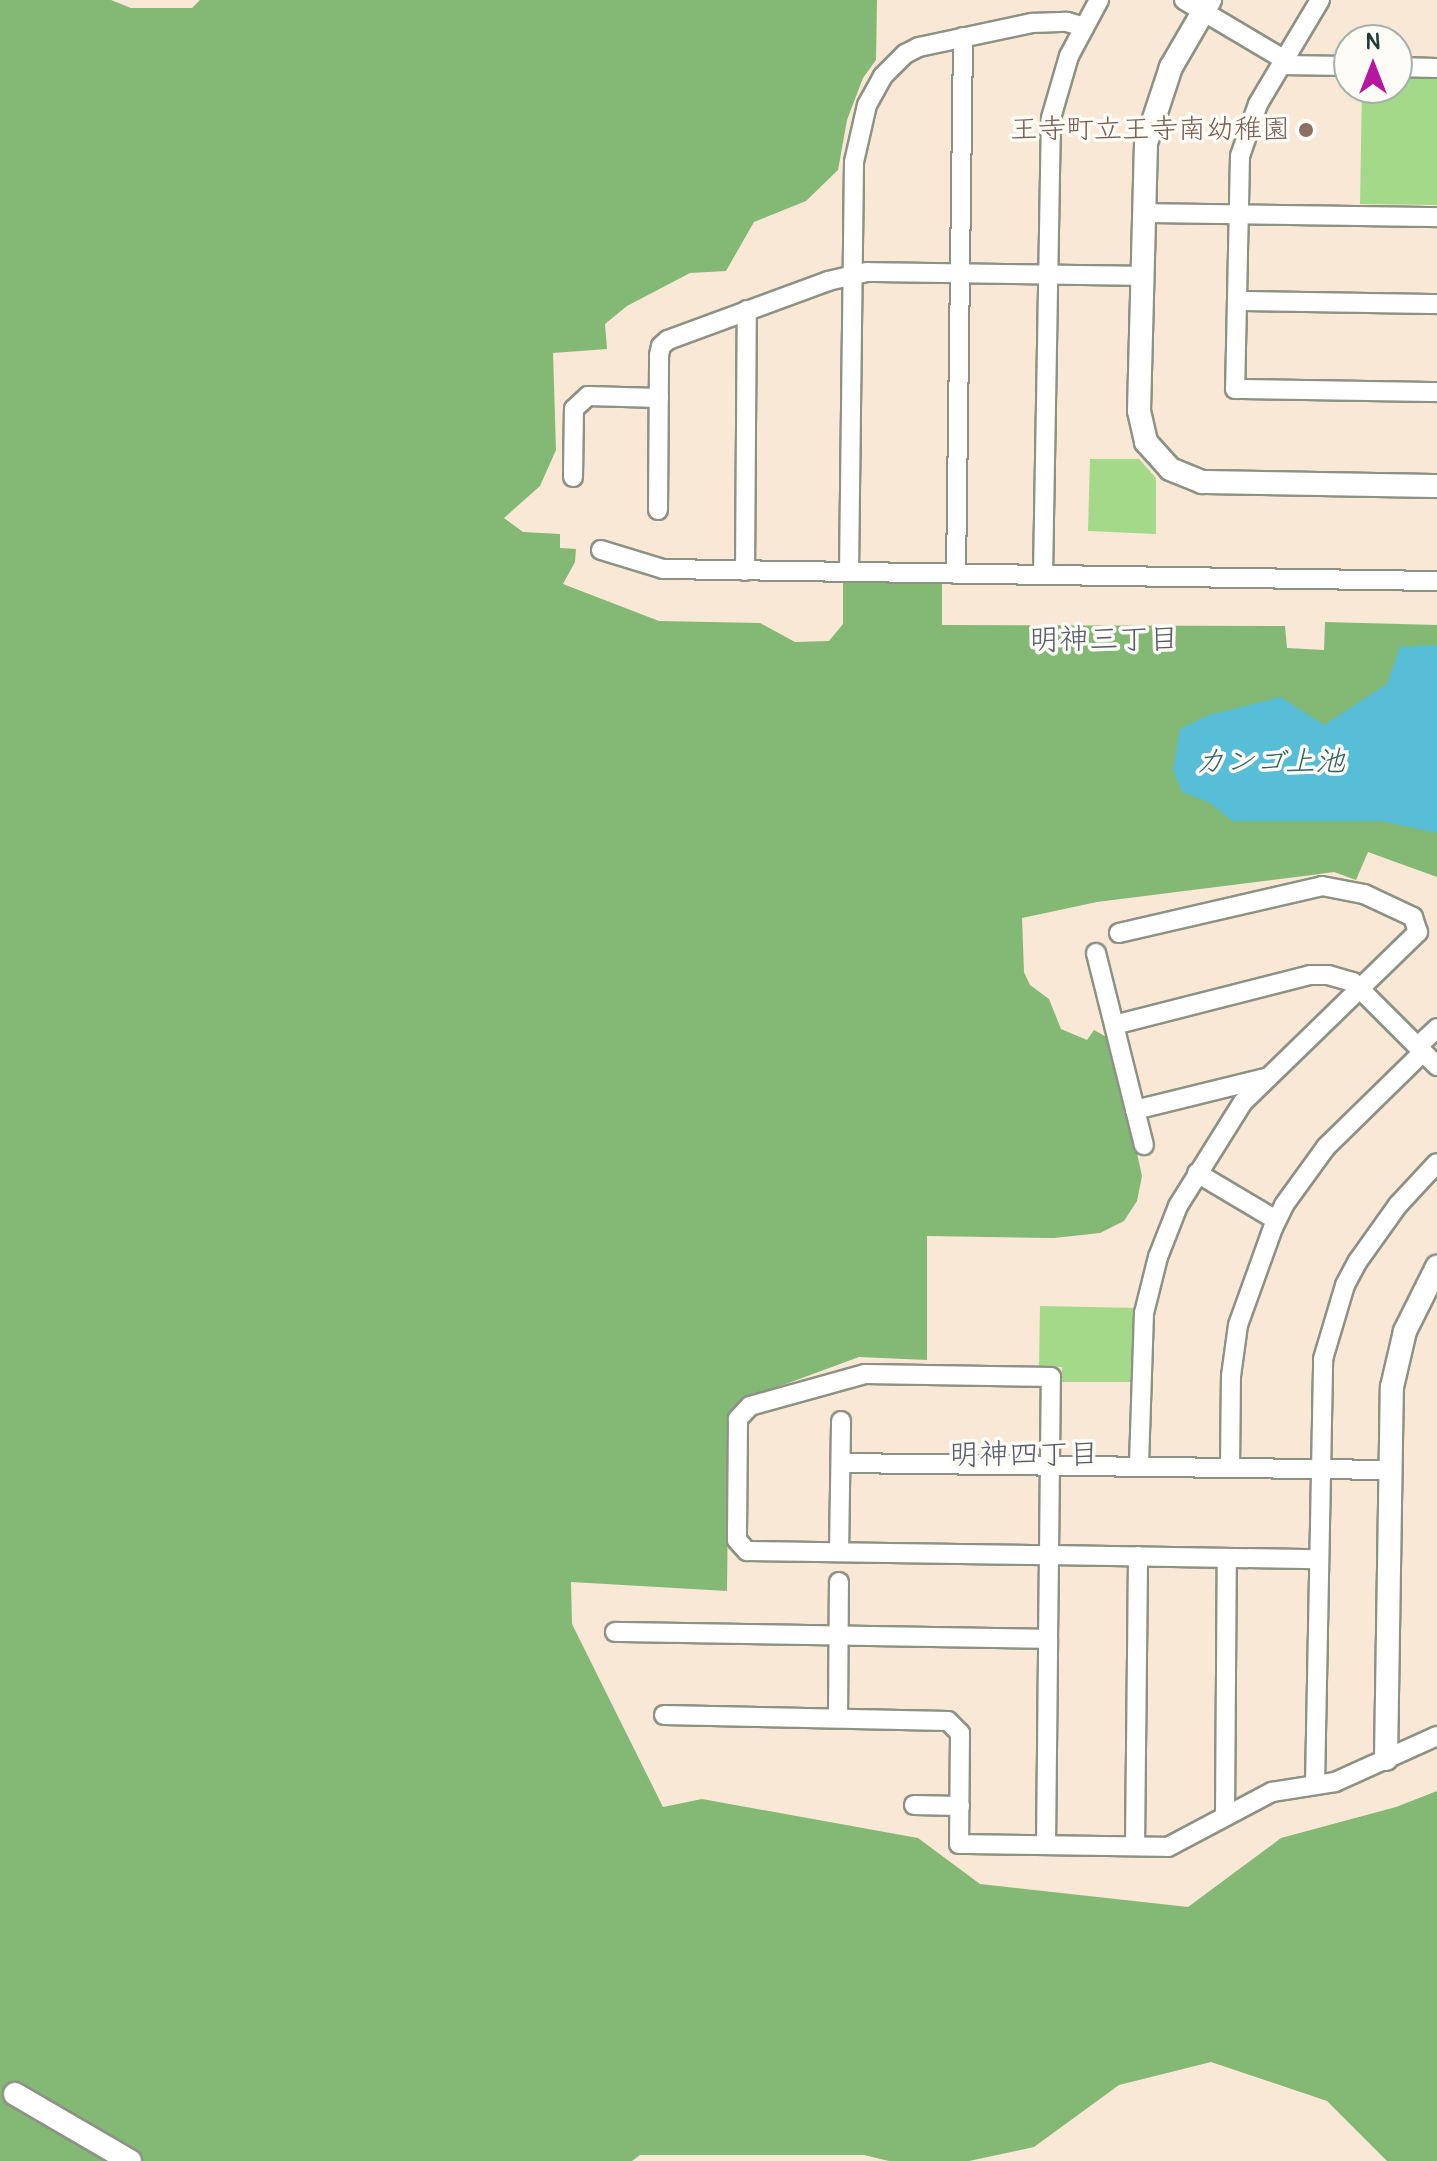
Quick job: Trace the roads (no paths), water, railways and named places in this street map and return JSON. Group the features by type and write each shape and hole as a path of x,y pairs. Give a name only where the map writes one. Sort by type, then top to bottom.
{"street":[{"path":"1043,575 1051,118 1062,75 1099,0"},
{"path":"1320,0 1258,104 1243,140 1238,214 1235,389 1437,392"},
{"path":"1333,65 1283,62 1199,4 1156,106 1146,143 1140,422 1152,452 1170,469 1192,480 1214,483 1437,486"},
{"path":"849,572 857,141 874,89 905,54 934,42 1032,23 1067,22 1084,27"},
{"path":"956,574 963,37"},
{"path":"1413,67 1437,68"},
{"path":"1143,213 1437,217"},
{"path":"658,510 661,346 668,340 853,275 1142,276"},
{"path":"1237,301 1437,304"},
{"path":"745,571 747,310"},
{"path":"573,477 574,409 588,396 659,398"},
{"path":"601,550 663,569 1437,581"},
{"path":"1119,933 1307,887 1347,889 1413,917 1418,932 1243,1102 1197,1173 1166,1233 1144,1313 1139,1467"},
{"path":"1096,953 1144,1145"},
{"path":"1114,1025 1310,975 1343,978 1361,988 1437,1066"},
{"path":"1230,1468 1236,1338 1247,1294 1276,1220 1298,1185 1340,1131 1437,1028"},
{"path":"1135,1110 1267,1077"},
{"path":"1315,1785 1323,1359 1345,1285 1384,1222 1437,1163"},
{"path":"1197,1173 1276,1220"},
{"path":"1386,1759 1392,1387 1398,1352 1412,1312 1437,1267"},
{"path":"1046,1845 1048,1639 1049,1555 1051,1377 865,1374 750,1406 738,1419 737,1540 747,1551 839,1552 1049,1555 1138,1556 1318,1559"},
{"path":"839,1552 841,1421"},
{"path":"841,1463 1390,1470"},
{"path":"1135,1846 1138,1556"},
{"path":"1225,1816 1227,1558"},
{"path":"838,1718 839,1582"},
{"path":"615,1632 1048,1639"},
{"path":"664,1715 948,1721 960,1733 959,1844 1168,1847 1272,1792 1335,1782 1437,1736"},
{"path":"914,1805 960,1806"},
{"path":"15,2094 130,2161"}],"water":[{"name":"カンゴ上池","path":"1437,645 1437,833 1381,821 1232,821 1210,803 1182,792 1173,769 1180,729 1209,715 1281,697 1324,725 1387,684 1400,647"}],"place":[{"name":"王寺町立王寺南幼稚園","path":"1306,130"}],"district":[{"name":"明神三丁目","path":"1104,640"},
{"name":"明神四丁目","path":"1024,1455"}]}
